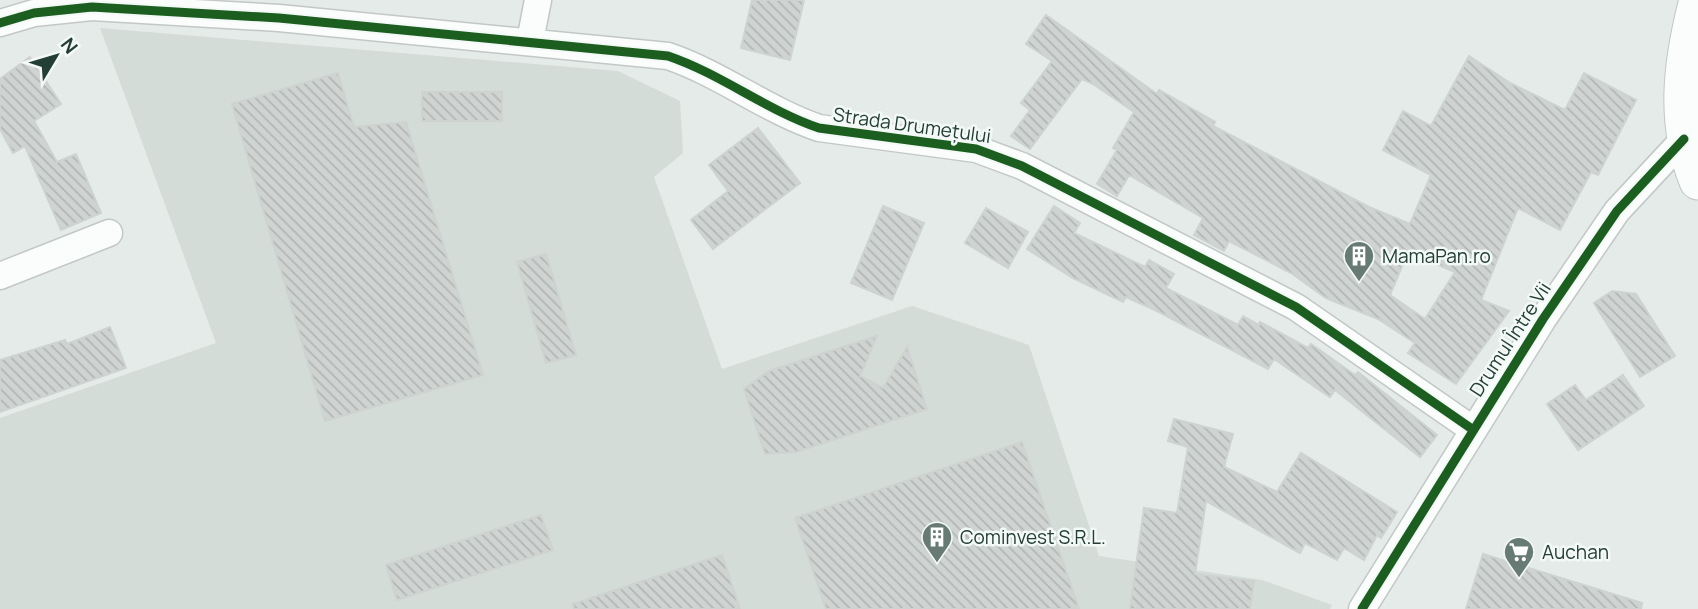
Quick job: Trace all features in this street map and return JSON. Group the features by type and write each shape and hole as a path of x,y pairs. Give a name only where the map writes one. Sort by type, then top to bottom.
{"main road":[{"path":"1698,0 1683,72 1681,110 1684,139 1698,181"}],"street":[{"path":"530,41 538,0"},
{"name":"Strada Drumețului","path":"0,23 34,13 75,7 281,9 668,56 719,78 795,120 819,128 996,154 1296,307 1472,429"},
{"name":"Drumul Între Vii","path":"1362,609 1472,429 1617,211 1684,139"},
{"path":"0,276 109,233"}],"shaded area":[{"path":"100,28 618,71 680,101 683,153 654,177 722,369 912,306 1029,345 1099,556 1262,580 1332,605 1330,609 0,609 0,418 216,343"}],"building":[{"path":"752,0 804,0 790,60 741,48"},
{"path":"1046,15 1157,94 1159,90 1215,122 1213,126 1369,207 1410,224 1431,175 1383,150 1403,111 1431,126 1469,56 1510,83 1565,110 1584,73 1636,100 1598,175 1591,172 1560,230 1518,208 1481,300 1509,311 1456,384 1408,353 1415,343 1378,319 1326,298 1291,273 1229,241 1224,251 1194,235 1203,218 1129,175 1117,196 1097,184 1117,150 1113,148 1134,112 1093,84 1082,79 1030,149 1011,136 1030,110 1021,103 1052,61 1026,44","holes":["1408,252 1455,272 1425,319 1390,295"]},
{"path":"30,57 61,104 34,121 57,162 76,154 101,213 61,230 25,146 13,153 0,129 0,79"},
{"path":"338,73 354,127 406,122 483,375 325,421 232,104"},
{"path":"422,92 502,92 502,121 422,121"},
{"path":"758,128 800,183 713,249 691,220 728,191 709,165"},
{"path":"883,206 924,223 892,300 851,283"},
{"path":"1054,206 1080,223 1074,233 1145,267 1149,260 1174,274 1166,288 1238,325 1243,316 1259,325 1260,322 1308,348 1311,344 1355,375 1358,372 1437,435 1420,457 1335,390 1330,397 1274,359 1268,369 1155,310 1126,297 1123,302 1073,278 1027,249"},
{"path":"986,208 1028,232 1008,268 965,243"},
{"path":"546,254 576,355 546,363 517,262"},
{"path":"1612,291 1636,294 1675,356 1640,377 1594,303"},
{"path":"110,327 126,368 0,412 0,360 65,340 67,344"},
{"path":"877,336 860,376 883,388 907,347 927,409 796,452 765,454 744,389 769,371"},
{"path":"1623,375 1644,406 1578,450 1547,404 1575,385 1586,400"},
{"path":"1174,419 1233,434 1224,467 1277,492 1301,453 1397,512 1381,538 1377,535 1364,560 1344,548 1337,560 1305,543 1300,553 1206,501 1195,574 1254,581 1250,609 1130,609 1144,508 1177,513 1188,447 1168,441"},
{"name":"Cominvest S.R.L.","path":"1022,442 1079,609 826,609 795,518"},
{"path":"541,515 553,550 397,600 386,565"},
{"name":"Auchan","path":"1483,554 1642,603 1641,609 1466,609"},
{"path":"722,555 740,609 574,609 573,604"}],"cycle path":[{"path":"0,23 34,13 92,7 279,18 668,56 706,72 780,112 819,128 976,149 1022,166 1296,307 1472,429"},
{"path":"1362,609 1543,319 1617,211 1684,139"}],"place":[{"name":"MamaPan.ro","path":"1359,283"},
{"name":"Cominvest S.R.L.","path":"937,564"},
{"name":"Auchan","path":"1519,579"}]}
